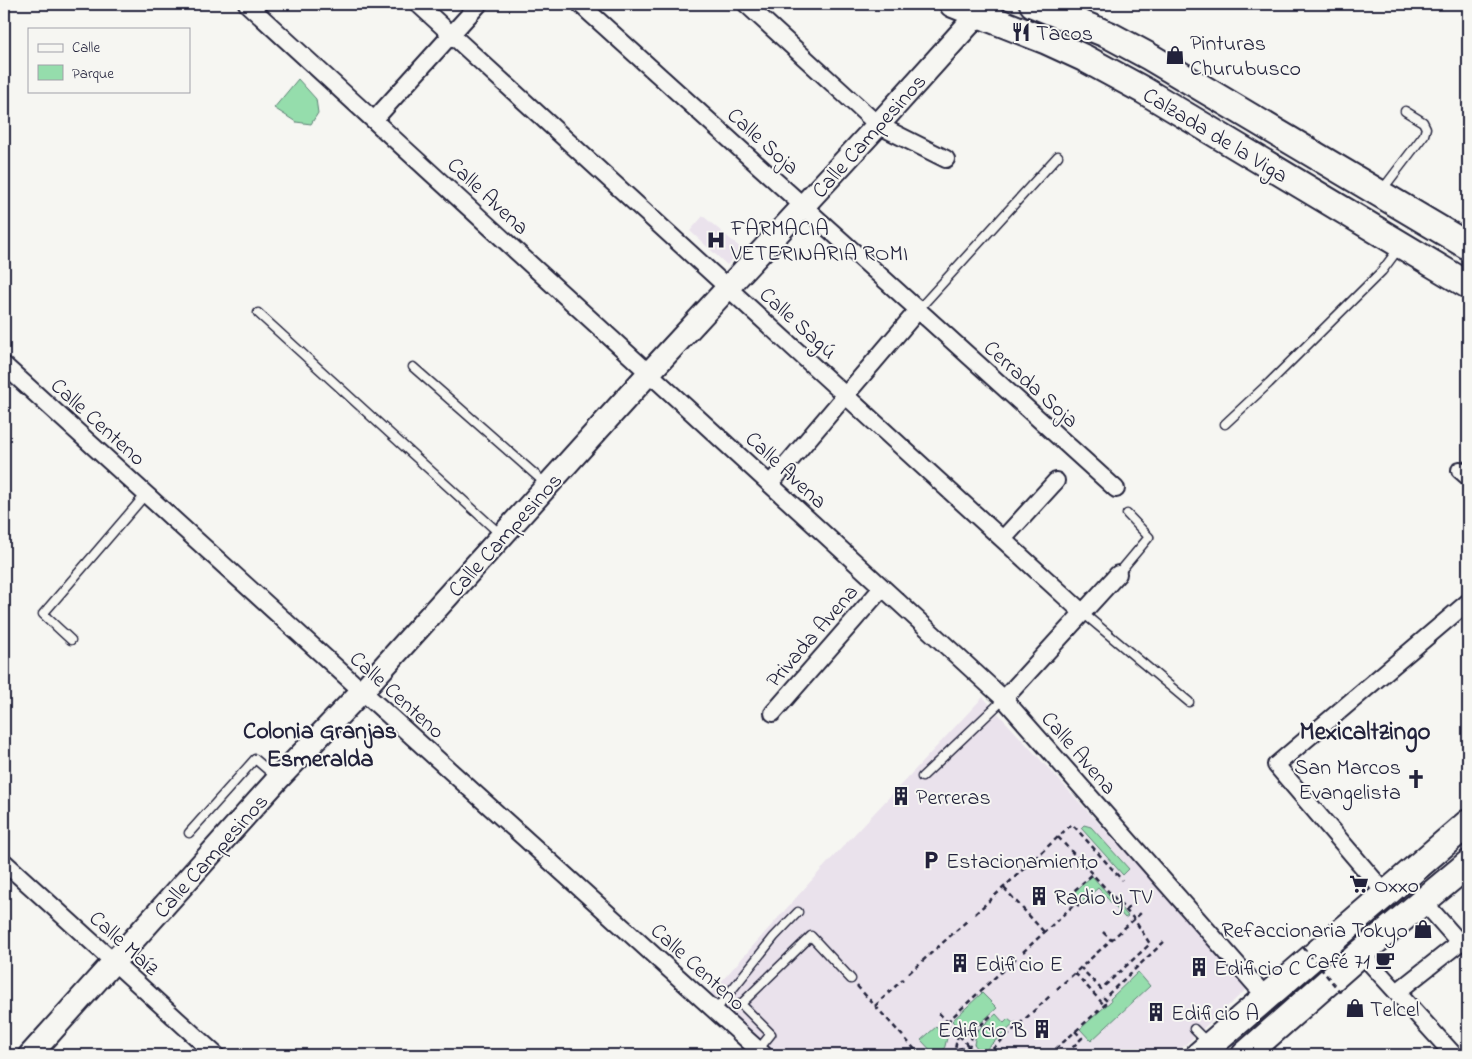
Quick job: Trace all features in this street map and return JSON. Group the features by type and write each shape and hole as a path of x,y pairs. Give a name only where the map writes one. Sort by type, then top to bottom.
{"main road":[{"name":"Calzada de la Viga","path":"953,4 1047,41 1084,58 1143,90 1468,285"},
{"name":"Calzada de la Viga","path":"1033,4 1109,36 1150,57 1468,246"},
{"path":"1201,1043 1266,997 1468,823"},
{"path":"1245,1055 1468,864"}],"street":[{"name":"Calle Avena","path":"247,4 1004,699 1266,997"},
{"name":"Calle Sagú","path":"418,4 1083,613"},
{"path":"374,120 479,4"},
{"name":"Calle Soja","path":"580,4 918,310"},
{"path":"746,4 878,125 946,160"},
{"name":"Calle Campesinos","path":"30,1055 278,779 362,692 548,485 978,14"},
{"path":"770,484 918,310"},
{"name":"Cerrada Soja","path":"918,310 1116,489"},
{"name":"Calle Centeno","path":"4,365 362,692 761,1052"},
{"path":"1004,540 1056,481"},
{"path":"1004,699 1118,574"},
{"name":"Privada Avena","path":"772,713 882,588"},
{"path":"1386,894 1276,765 1468,602"},
{"name":"Calle Maíz","path":"4,862 216,1055"},
{"path":"1397,992 1464,939 1424,902"},
{"path":"1361,954 1454,1055"}],"lane":[{"path":"1379,193 1424,135 1426,128 1423,122 1406,111"},
{"path":"918,310 1058,156"},
{"path":"1225,424 1269,383 1382,270 1401,246"},
{"path":"258,313 502,536"},
{"path":"413,367 548,485"},
{"path":"71,640 43,614 146,494"},
{"path":"1118,574 1149,537 1127,514"},
{"path":"1083,613 1190,702"},
{"path":"922,777 1004,699"},
{"path":"189,832 256,759 278,779"},
{"path":"715,1011 774,937 798,912"},
{"path":"761,1052 771,1034 741,1004 811,936 851,979"}],"path":[{"path":"975,914 1072,824 1122,880"},
{"path":"1058,837 1134,919 1150,944 1101,989 1081,968"},
{"path":"1023,952 1078,904 1069,895 1093,874"},
{"path":"1004,888 1044,932"},
{"path":"1126,910 1132,904"},
{"path":"1057,989 1141,913"},
{"path":"909,973 968,920"},
{"path":"1104,932 1111,940"},
{"path":"1049,1055 1108,1002 1104,998 1166,940"},
{"path":"1303,947 1341,993"},
{"path":"947,1022 1016,958"},
{"path":"1130,962 1136,968"},
{"path":"1075,973 1104,1005"},
{"path":"851,979 920,1055"},
{"path":"875,1006 902,979"},
{"path":"986,1055 1051,995"},
{"path":"939,1013 976,1055"},
{"path":"969,1047 973,1032 993,1014"},
{"path":"958,1034 973,1032"},
{"path":"1075,1032 1082,1038 1072,1048 1078,1055"},
{"path":"948,1055 954,1049 958,1034"},
{"path":"954,1049 969,1047"}],"shaded area":[{"name":"FARMACIA VETERINARIA ROMI","path":"703,216 742,249 727,265 690,231"},
{"path":"983,697 1249,987 1174,1055 777,1055 710,994 820,871"}],"green space":[{"path":"298,79 316,99 318,113 311,124 296,122 274,108"},
{"path":"1084,825 1091,827 1129,869 1123,875 1081,828"},
{"path":"1092,876 1128,916 1125,918 1098,888 1081,903 1072,894"},
{"path":"1138,972 1150,986 1091,1041 1080,1029 1111,1001 1110,999"},
{"path":"982,993 997,1008 975,1028 961,1030 952,1021"},
{"path":"996,1014 1004,1023 1008,1019 1013,1023 1016,1022 982,1053 981,1049 978,1049 974,1044 977,1031"},
{"path":"936,1027 947,1038 944,1050 939,1055 935,1055 921,1040"}],"place":[{"name":"Tacos","path":"1021,32"},
{"name":"Pinturas Churubusco","path":"1175,55"},
{"name":"FARMACIA VETERINARIA ROMI","path":"716,240"},
{"name":"San Marcos Evangelista","path":"1416,779"},
{"name":"Perreras","path":"901,796"},
{"name":"Estacionamiento","path":"931,860"},
{"name":"Oxxo","path":"1359,884"},
{"name":"Radio y TV","path":"1039,896"},
{"name":"Refaccionaria Tokyo","path":"1423,929"},
{"name":"Café 71","path":"1385,960"},
{"name":"Edificio E","path":"960,963"},
{"name":"Edificio C","path":"1199,967"},
{"name":"Telcel","path":"1355,1008"},
{"name":"Edificio A","path":"1156,1012"},
{"name":"Edificio B","path":"1042,1029"}],"district":[{"name":"Mexicaltzingo","path":"1365,730"},
{"name":"Colonia Granjas Esmeralda","path":"320,744"}]}
